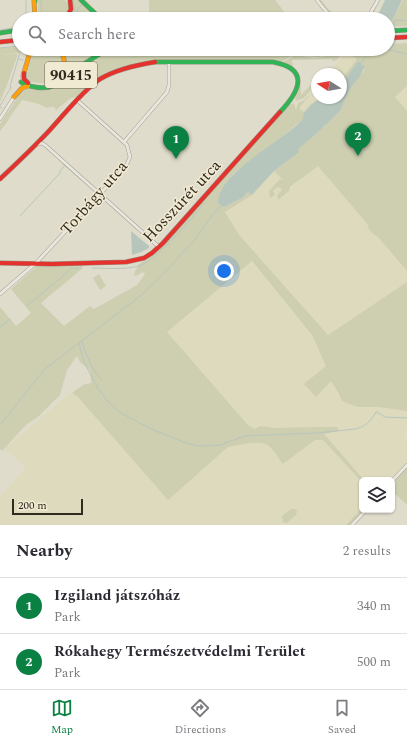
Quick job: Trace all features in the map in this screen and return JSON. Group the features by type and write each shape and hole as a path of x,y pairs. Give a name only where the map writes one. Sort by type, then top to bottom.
{"main road":[{"path":"34,12 35,0"},
{"path":"70,0 71,9 70,12"},
{"path":"80,0 94,12"},
{"path":"395,31 407,30"},
{"path":"0,34 12,31"},
{"path":"0,34 12,34"},
{"path":"395,39 407,39"},
{"path":"0,42 12,41"},
{"path":"21,82 28,56"},
{"path":"24,73 24,79 28,85 47,85 54,83 60,78 64,71 65,63 63,56"},
{"name":"90415","path":"21,82 23,85 42,89 53,87 63,81 86,62 97,56"},
{"path":"0,179 95,83 121,69 138,64 158,62 169,63"},
{"name":"Hosszúrét utca","path":"0,263 78,264 132,261 148,255 159,247 294,96 297,89 297,77 291,68 274,62 169,63"},
{"name":"90415","path":"14,97 22,88 28,85"}],"street":[{"path":"317,0 327,12"},
{"path":"371,12 378,0"},
{"path":"124,142 167,92 169,85 169,63"},
{"path":"0,119 14,97 21,82"},
{"name":"Torbágy utca","path":"0,294 35,264 100,195 129,161 130,153 124,142 77,100"},
{"path":"36,144 41,143 45,145 159,247"},
{"path":"0,174 7,172"},
{"path":"22,263 25,268 25,273"},
{"path":"395,478 407,465"},
{"path":"352,525 363,513"}],"shaded area":[{"path":"385,0 402,0 395,15 395,12 379,12"},
{"path":"342,56 352,56 357,59 347,73 347,68 333,68"},
{"path":"358,61 362,64 361,65 365,66 347,95 347,77"},
{"path":"407,86 407,282 328,335 240,236 225,212 252,195 274,171 291,188"},
{"path":"311,94 311,104 304,112 299,108"},
{"path":"312,104 343,104 340,111 298,149 299,152 274,171 252,195 248,192 242,198 224,207 218,203 221,192 228,180 239,169 301,121 304,113"},
{"path":"131,231 149,246 149,248 132,255"},
{"path":"251,261 312,335 326,366 305,384 331,380 342,401 357,407 379,407 407,411 407,429 404,435 407,438 407,463 394,477 361,477 324,434 338,431 337,427 276,428 260,426 255,429 248,425 167,332"},
{"path":"72,393 77,396 168,500 228,447 239,444 265,444 269,446 283,463 315,439 323,440 359,479 359,513 347,525 0,525 0,496 24,470 25,466 4,449"}],"green space":[{"path":"38,0 65,0 66,2 69,2 70,8 68,12 38,12"},
{"path":"72,0 78,0 91,12 72,12"},
{"path":"149,0 275,0 284,12 149,12"},
{"path":"316,0 321,0 329,10 333,12 326,12"},
{"path":"379,0 374,12 371,12"},
{"path":"403,0 407,0 407,26 395,27 395,15"},
{"path":"407,43 407,86 395,97 407,111 407,271 378,237 367,227 369,226 318,166 290,187 289,191 278,200 277,195 282,190 280,188 277,187 273,191 275,195 270,198 269,191 280,179 283,180 274,171 298,152 297,149 315,135 340,111 343,104 347,104 347,95 349,91 365,69 358,61 347,77 347,72 357,59 352,56 395,56 395,44"},
{"path":"12,47 12,54 0,55 0,48"},
{"path":"12,54 12,56 17,56 0,102 0,55"},
{"path":"32,56 61,56 64,62 61,73 54,81 37,83 28,81 26,77"},
{"path":"66,56 95,56 63,78 67,63"},
{"path":"101,56 291,56 282,62 157,62 117,70 78,97 71,98 56,110 54,107 47,108 39,104 22,100 0,131 0,124 21,92 27,88 43,90"},
{"path":"293,56 314,58 340,56 334,61 332,61 333,59 292,60 300,80 301,95 311,84 311,90 304,98 296,101 295,98 299,89 294,69 284,62"},
{"path":"311,93 299,108 304,112 310,105 314,104 308,109 302,120 266,150 234,173 220,192 224,207 242,198 248,192 252,195 225,212 240,236 328,335 407,282 407,411 379,407 357,407 342,401 331,381 316,397 304,384 326,366 312,335 252,261 167,332 248,425 255,429 260,426 276,428 337,427 339,431 324,434 361,477 359,477 359,479 323,440 315,440 283,464 269,446 261,443 249,443 228,447 168,500 77,396 72,393 83,385 91,383 90,370 80,362 77,356 67,370 60,395 38,417 27,424 2,451 0,449 0,307 16,326 31,313 11,289 38,265 82,265 83,268 41,303 64,326 90,306 94,309 137,285 145,274 143,272 136,276 134,275 138,265 158,250 289,105 294,103 296,110 298,103 304,100"},
{"path":"99,274 106,286 100,290 93,278"},
{"path":"407,463 407,505 395,494 394,477"},
{"path":"291,509 295,509 297,511 296,515 287,523 283,522 282,516"},
{"path":"359,511 359,513 361,513 350,525 346,525"}],"waterway":[{"path":"26,0 26,12"},
{"path":"41,0 42,12"},
{"path":"73,0 75,12"},
{"path":"76,12 81,5 83,5"},
{"path":"395,20 407,21"},
{"path":"0,30 12,28"},
{"path":"0,48 12,47"},
{"path":"395,51 407,54"},
{"path":"11,88 10,86 19,56"},
{"path":"361,63 366,56"},
{"path":"19,59 23,60"},
{"path":"0,106 11,87"},
{"path":"63,164 84,182"},
{"path":"20,216 60,173 65,165"},
{"path":"92,268 127,268 139,266 146,262 164,248 204,203"},
{"path":"0,425 45,369 140,296 170,267 196,238 213,214 223,204"},
{"path":"27,306 72,268 79,269"},
{"path":"0,327 10,319"},
{"path":"82,341 85,352 95,372 102,381"},
{"path":"79,343 84,362 97,387 109,403 121,413 151,429 186,443 199,446 220,445 245,436 317,433 355,429 362,427 367,423 376,412 385,417 407,418"}],"traffic: fast":[{"path":"81,0 94,12"},
{"path":"395,31 407,30"},
{"path":"0,33 12,31"},
{"path":"21,82 35,87 51,87 97,56"},
{"path":"155,62 273,62 285,65 293,70 297,76 298,82 292,97 280,112"}],"traffic: slow":[{"path":"34,0 35,12"},
{"path":"23,76 29,56"},
{"path":"54,83 61,76 63,71 65,63 63,56"},
{"path":"14,97 22,88 28,86"}],"traffic: jam":[{"path":"70,0 71,9 70,12"},
{"path":"395,38 407,37"},
{"path":"0,42 12,41"},
{"path":"0,179 48,132 93,84 100,79 120,70 155,62"},
{"path":"24,73 24,79 28,83"},
{"path":"0,263 52,264 126,262 144,258 163,243 280,112"}],"place":[{"name":"Rókahegy Természetvédelmi Terület","path":"358,156"},
{"name":"Izgiland játszóház","path":"176,159"}]}
